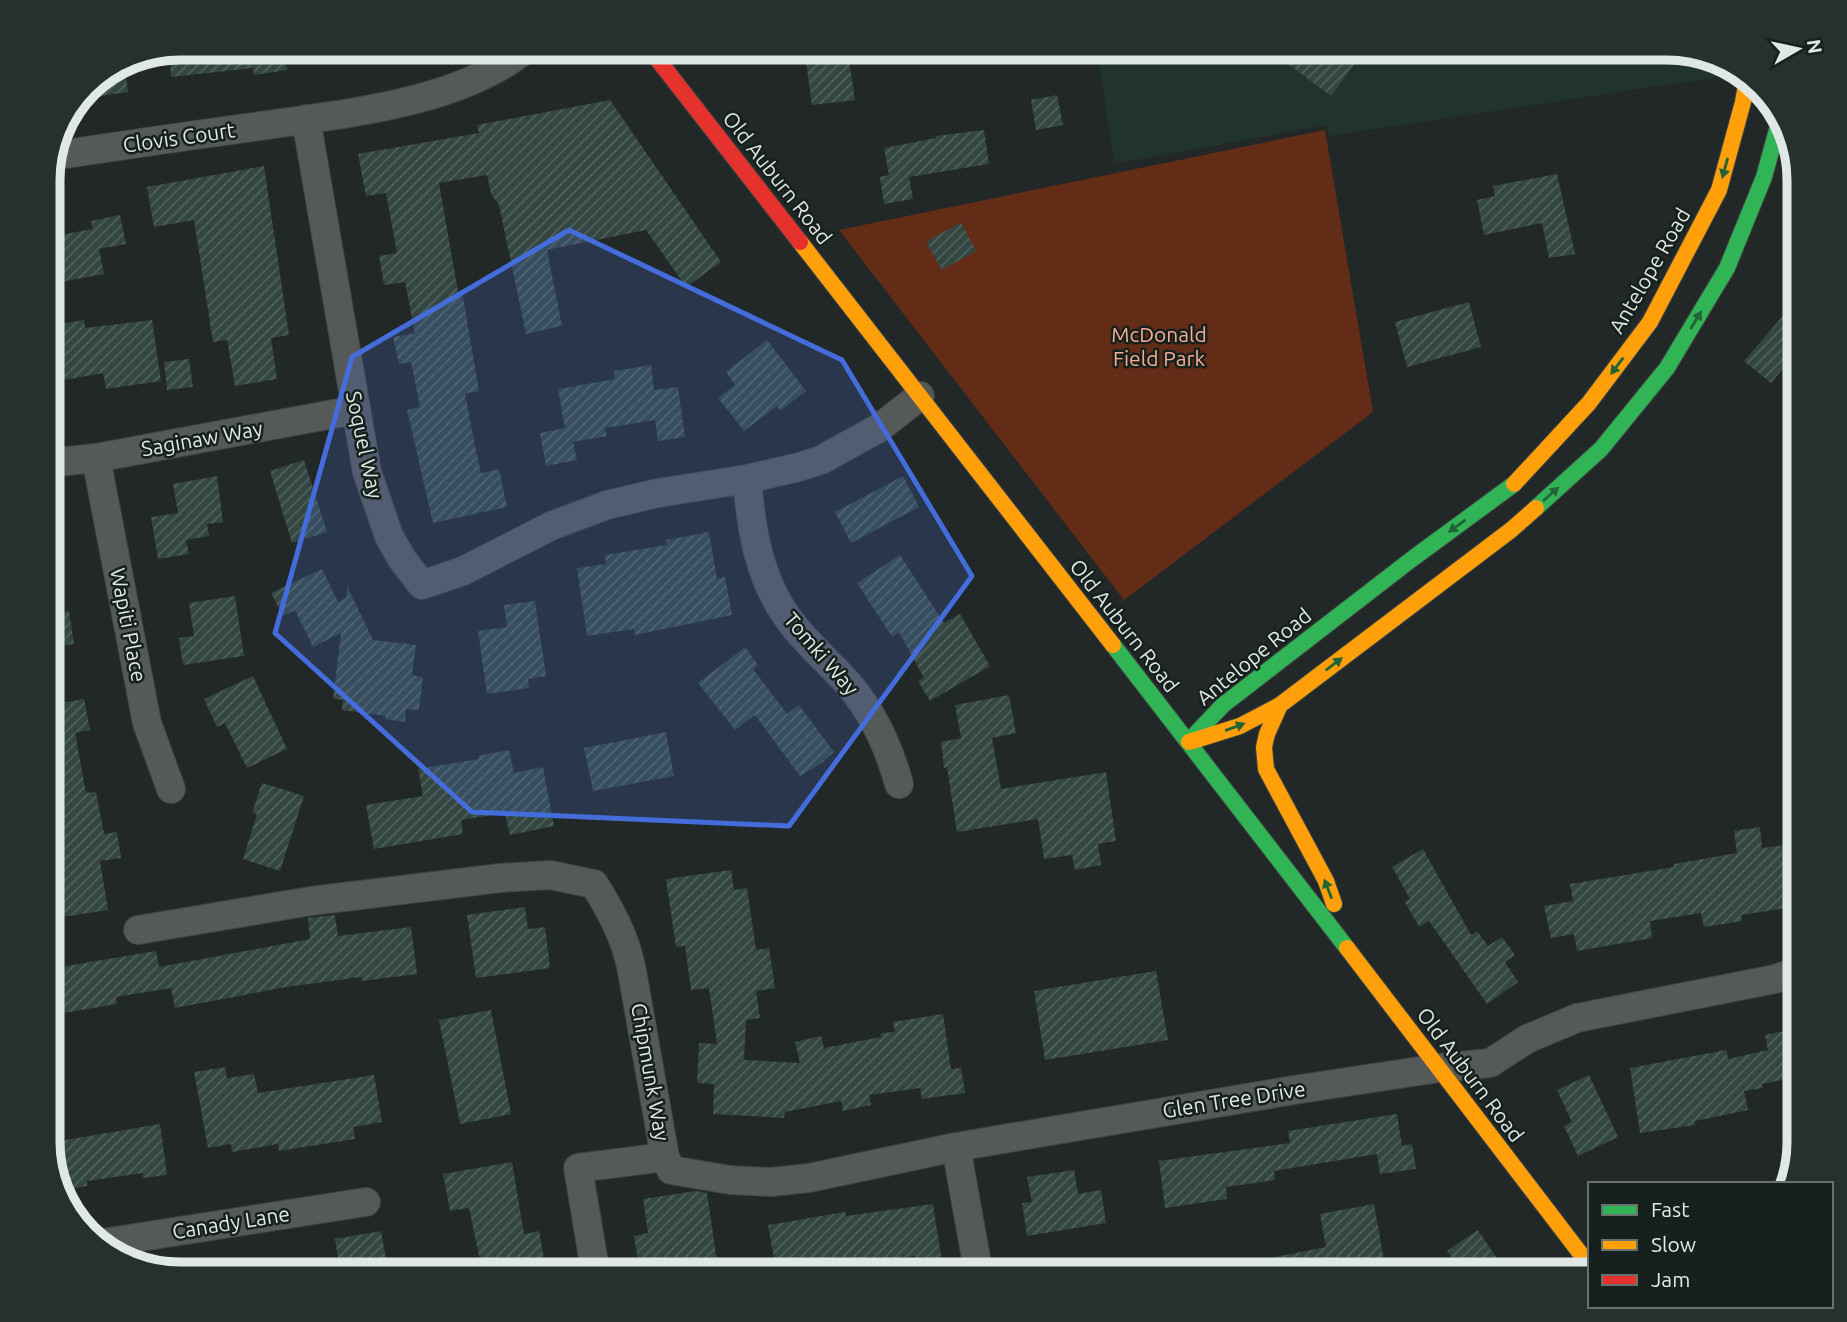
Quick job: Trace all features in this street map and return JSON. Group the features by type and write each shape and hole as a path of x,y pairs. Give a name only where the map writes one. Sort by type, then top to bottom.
{"main road":[{"name":"Old Auburn Road","path":"658,60 1188,742 1587,1262"},
{"name":"Antelope Road","path":"1188,742 1223,705 1412,559 1511,487 1590,403 1650,322 1719,190 1745,89"},
{"name":"Antelope Road","path":"1188,742 1240,726 1280,705 1511,530 1601,449 1667,368 1727,268 1764,177 1777,131"},
{"path":"1280,705 1267,734 1263,757 1266,769 1326,881 1350,953"}],"street":[{"path":"306,119 443,93 482,77 508,60"},
{"name":"Clovis Court","path":"63,154 306,119"},
{"name":"Soquel Way","path":"306,119 367,471 377,507 402,559 422,585 463,571 551,526 607,505 658,493 747,480 799,467 839,452 879,428 920,396"},
{"name":"Saginaw Way","path":"60,462 96,458 355,410"},
{"name":"Wapiti Place","path":"96,458 147,723 171,789"},
{"name":"Tomki Way","path":"747,480 756,549 778,603 814,650 842,677 867,709 886,745 899,784"},
{"name":"Chipmunk Way","path":"138,930 311,901 500,878 550,875 594,884 625,939 665,1157 578,1168 594,1262"},
{"name":"Glen Tree Drive","path":"665,1157 671,1170 730,1180 771,1182 808,1178 956,1147 1438,1068 1490,1063 1527,1040 1577,1018 1787,975"},
{"path":"956,1147 977,1262"},
{"name":"Canady Lane","path":"113,1241 366,1202"}],"highlighted area":[{"path":"569,230 842,360 972,576 789,826 472,812 275,633 352,357"}],"shaded area":[{"path":"1099,60 1667,60 1691,62 1725,75 1329,136 1326,125 1114,164"}],"green space":[{"name":"McDonald Field Park","path":"1325,130 1373,412 1124,600 839,230"}],"building":[{"path":"180,60 285,60 287,70 254,75 253,68 171,77 170,61"},
{"path":"806,60 849,60 855,100 812,105"},
{"path":"1283,60 1357,60 1331,96"},
{"path":"126,73 128,92 100,96 100,89"},
{"path":"1057,95 1063,125 1036,130 1031,100"},
{"path":"610,100 721,262 686,287 646,230 547,250 562,326 526,334 499,205 491,194 487,175 439,183 458,292 462,291 479,391 465,394 476,450 481,473 499,469 507,507 433,523 407,410 420,407 411,362 399,364 393,337 415,333 405,282 384,285 379,256 397,253 386,193 366,196 358,154 479,133 477,125"},
{"path":"984,130 989,164 909,177 913,199 884,204 880,177 889,175 884,148 936,136"},
{"path":"264,166 289,335 271,338 277,379 235,386 227,340 213,342 194,220 154,227 147,187"},
{"path":"1557,174 1575,254 1549,258 1542,223 1484,235 1477,200 1495,196 1493,186"},
{"path":"120,215 126,244 99,249 104,274 60,282 60,235 93,229 91,221"},
{"path":"961,222 976,251 942,270 926,242"},
{"path":"1469,302 1481,347 1407,367 1395,322"},
{"path":"1787,311 1787,363 1771,383 1744,361"},
{"path":"84,320 85,328 152,320 161,381 106,389 103,373 60,381 60,324"},
{"path":"767,340 806,391 780,411 777,406 744,431 718,398 735,385 726,372"},
{"path":"189,359 193,387 167,390 164,362"},
{"path":"651,365 654,390 678,387 685,437 658,441 655,420 605,428 607,436 573,442 577,460 546,466 540,433 565,428 558,389 615,379 614,371"},
{"path":"304,460 327,532 292,543 270,471"},
{"path":"217,476 223,522 207,524 209,536 186,540 189,554 158,559 151,517 178,513 173,484"},
{"path":"903,476 919,507 851,543 835,512"},
{"path":"709,532 717,579 725,577 732,615 635,635 634,629 587,636 577,568 606,564 605,555 667,545 666,540"},
{"path":"900,555 944,623 960,614 990,666 930,701 918,681 924,678 899,632 892,637 857,583"},
{"path":"322,569 338,602 346,598 347,586 373,640 416,645 412,675 423,677 419,710 406,709 405,722 385,719 386,716 342,710 343,700 333,699 341,633 313,647 295,610 283,616 271,593"},
{"path":"235,596 244,656 183,665 179,638 194,636 189,603"},
{"path":"535,601 546,676 528,679 529,688 487,694 478,631 507,627 504,605"},
{"path":"69,611 74,644 60,646 60,612"},
{"path":"745,647 758,665 753,669 787,714 799,705 834,752 825,761 800,776 755,715 735,730 698,683"},
{"path":"253,676 287,749 247,768 225,723 217,727 204,699"},
{"path":"1009,695 1016,733 992,738 1001,789 1106,772 1116,841 1098,844 1101,865 1075,870 1072,855 1044,859 1038,819 957,832 941,742 961,738 955,705"},
{"path":"84,699 90,730 75,733 86,793 96,792 104,834 117,832 121,858 100,861 108,910 60,917 60,703"},
{"path":"666,732 674,776 593,791 584,748"},
{"path":"509,750 514,773 543,767 554,826 510,835 505,813 461,820 463,834 374,849 366,805 423,796 418,769 479,759 478,756"},
{"path":"262,783 304,796 280,871 243,859 257,814 252,813"},
{"path":"1760,827 1762,848 1787,845 1787,895 1784,896 1786,908 1741,915 1742,921 1704,927 1701,913 1650,921 1652,938 1577,951 1574,934 1551,938 1544,906 1573,901 1570,884 1674,867 1674,864 1737,853 1734,831"},
{"path":"1423,849 1471,935 1477,931 1488,946 1502,937 1515,955 1505,962 1518,982 1487,1004 1429,921 1419,927 1405,902 1410,899 1392,867"},
{"path":"731,870 734,890 747,888 756,950 769,948 775,988 756,991 760,1018 746,1020 744,1060 800,1063 795,1042 821,1036 824,1048 881,1037 881,1033 895,1032 893,1022 943,1014 951,1069 961,1068 965,1093 922,1099 920,1088 869,1095 871,1105 843,1111 841,1101 785,1112 784,1118 713,1114 714,1084 697,1083 699,1043 717,1044 709,988 691,990 685,946 676,947 666,879"},
{"path":"525,907 528,929 545,927 550,968 476,978 467,915"},
{"path":"335,915 338,936 411,927 417,974 362,981 361,977 286,987 175,1008 171,988 116,997 117,1004 60,1014 60,967 156,951 159,967 310,939 308,918"},
{"path":"1156,971 1168,1040 1045,1060 1034,991"},
{"path":"491,1010 511,1114 460,1124 439,1020"},
{"path":"1787,1031 1787,1079 1762,1084 1763,1088 1744,1091 1748,1110 1695,1121 1695,1125 1640,1133 1630,1068 1726,1050 1728,1059 1768,1050 1765,1035"},
{"path":"225,1067 227,1078 254,1074 258,1093 374,1075 382,1122 353,1127 355,1139 279,1151 278,1144 232,1152 231,1144 208,1148 194,1072"},
{"path":"1589,1075 1618,1137 1578,1156 1564,1126 1572,1122 1557,1090"},
{"path":"1397,1114 1402,1146 1412,1144 1416,1169 1380,1174 1377,1154 1274,1171 1275,1180 1226,1187 1227,1199 1165,1208 1159,1161 1290,1143 1288,1131"},
{"path":"160,1124 167,1175 143,1178 143,1173 87,1181 87,1186 70,1189 62,1166 60,1141"},
{"path":"512,1162 524,1234 539,1231 545,1262 480,1262 469,1208 450,1211 443,1174"},
{"path":"1074,1170 1078,1194 1101,1190 1106,1223 1027,1236 1022,1203 1032,1202 1027,1177"},
{"path":"696,1191 707,1193 717,1261 638,1262 634,1236 648,1233 643,1199"},
{"path":"933,1204 942,1262 916,1262 915,1256 870,1262 775,1262 768,1225 845,1212 846,1216"},
{"path":"1374,1204 1384,1262 1249,1262 1326,1247 1320,1214"},
{"path":"1478,1230 1499,1262 1448,1262 1453,1259 1447,1251"},
{"path":"381,1231 387,1262 339,1262 335,1239"}],"traffic: fast":[{"path":"1536,508 1601,449 1667,368 1727,268 1764,177 1777,131"},
{"path":"1188,742 1223,705 1514,484"},
{"path":"1113,645 1347,948"}],"traffic: slow":[{"path":"1514,484 1589,403 1650,322 1719,190 1745,89"},
{"path":"800,242 1113,645"},
{"path":"1189,742 1240,726 1280,705 1511,530 1536,508"},
{"path":"1280,705 1264,747 1266,769 1326,881 1334,904"},
{"path":"1347,948 1587,1262"}],"traffic: jam":[{"path":"658,60 800,242"}]}
